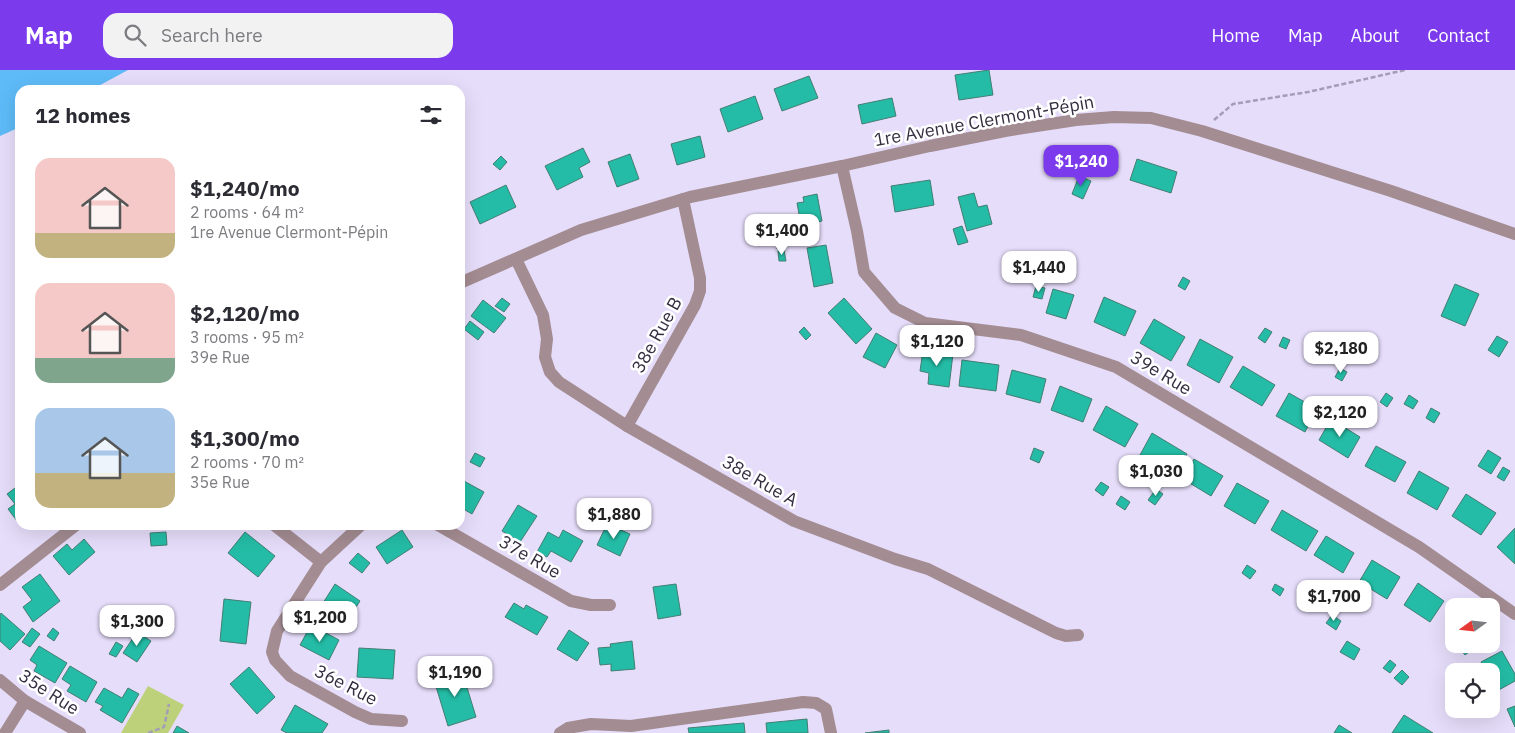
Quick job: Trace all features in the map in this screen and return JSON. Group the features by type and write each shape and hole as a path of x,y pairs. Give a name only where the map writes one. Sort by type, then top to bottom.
{"street":[{"name":"1re Avenue Clermont-Pépin","path":"465,281 581,230 683,199 930,146 1114,116 1151,118 1202,131 1391,191 1515,234"},
{"name":"39e Rue","path":"842,166 864,272 895,308 925,323 1021,335 1116,367 1419,547 1515,614"},
{"name":"38e Rue B","path":"628,426 695,304 700,291 700,278 683,199"},
{"name":"38e Rue A","path":"516,259 543,315 547,339 545,357 550,372 559,382 628,426 794,521 895,559 928,569 1056,633 1066,636 1078,635"},
{"path":"0,584 70,530"},
{"path":"280,530 321,562 356,530"},
{"name":"37e Rue","path":"447,530 571,601 591,605 610,605"},
{"name":"36e Rue","path":"321,562 277,631 272,652 275,660 290,676 356,712 371,719 402,721"},
{"name":"35e Rue","path":"0,680 25,700 80,733"},
{"path":"5,733 25,700"},
{"path":"560,733 568,728 591,724 631,726 803,702 816,703 826,709 831,733"}],"path":[{"path":"1202,131 1233,104 1308,92 1405,70"},
{"path":"148,733 164,727 170,704"}],"green space":[{"path":"148,686 184,705 168,733 121,733"}],"water":[{"path":"0,70 128,70 100,85 15,85 15,129 0,136"}],"building":[{"path":"989,70 993,95 959,100 955,75"},
{"path":"809,76 818,98 782,111 774,89"},
{"path":"755,96 763,119 728,132 720,109"},
{"path":"892,98 896,116 862,124 858,105"},
{"path":"700,136 705,157 677,165 671,144"},
{"path":"583,148 590,162 579,168 583,177 557,190 545,166"},
{"path":"630,154 639,179 617,187 608,162"},
{"path":"501,156 507,162 500,170 493,164"},
{"path":"1137,159 1177,172 1171,193 1130,180"},
{"path":"1079,176 1091,181 1083,199 1072,194"},
{"path":"930,180 934,205 895,212 891,186"},
{"path":"506,185 516,207 480,224 470,202"},
{"path":"974,193 978,207 987,205 992,224 967,231 958,197"},
{"path":"817,194 822,221 801,225 797,203 804,202 803,197"},
{"path":"962,226 968,242 958,245 953,229"},
{"path":"784,235 786,247 777,249 775,236"},
{"path":"826,245 833,283 814,287 807,248"},
{"path":"784,250 786,261 779,261 778,251"},
{"path":"1183,277 1190,281 1185,290 1178,286"},
{"path":"1455,284 1479,294 1465,326 1441,316"},
{"path":"1036,286 1045,288 1042,299 1033,297"},
{"path":"1053,289 1074,295 1066,319 1046,313"},
{"path":"1104,297 1136,311 1125,336 1094,322"},
{"path":"502,298 510,304 504,312 495,306"},
{"path":"844,298 872,329 856,344 828,313"},
{"path":"483,300 506,318 494,333 471,316"},
{"path":"1154,319 1185,337 1171,361 1140,343"},
{"path":"470,321 484,332 478,340 465,330"},
{"path":"804,327 811,335 806,340 799,332"},
{"path":"1265,328 1272,332 1265,343 1258,338"},
{"path":"876,333 897,345 885,368 863,357"},
{"path":"1497,336 1508,342 1499,357 1488,350"},
{"path":"1283,337 1290,340 1286,349 1279,346"},
{"path":"1200,339 1233,357 1219,383 1187,365"},
{"path":"923,350 953,354 949,387 928,384 929,373 920,371"},
{"path":"962,360 999,365 996,391 959,386"},
{"path":"1243,366 1275,385 1262,406 1230,387"},
{"path":"1340,368 1347,372 1342,381 1335,377"},
{"path":"1012,370 1046,379 1040,403 1006,394"},
{"path":"1060,386 1092,399 1083,422 1051,410"},
{"path":"1289,393 1317,409 1305,432 1276,416"},
{"path":"1386,393 1393,398 1387,407 1380,402"},
{"path":"1409,395 1418,401 1413,409 1404,404"},
{"path":"1106,406 1138,424 1125,447 1093,430"},
{"path":"1431,408 1440,413 1434,423 1426,418"},
{"path":"1331,419 1360,437 1348,458 1319,440"},
{"path":"1152,433 1187,454 1176,472 1169,468 1167,471 1140,455"},
{"path":"1376,446 1406,462 1395,482 1365,466"},
{"path":"1034,448 1044,452 1039,463 1030,459"},
{"path":"1488,450 1501,458 1491,474 1478,466"},
{"path":"475,453 485,458 480,467 470,462"},
{"path":"1194,459 1223,476 1211,496 1183,479"},
{"path":"1503,467 1510,471 1504,481 1497,477"},
{"path":"1419,471 1449,488 1437,510 1407,493"},
{"path":"465,482 484,492 472,514 465,510"},
{"path":"1101,482 1109,487 1103,496 1095,490"},
{"path":"1237,483 1269,501 1255,524 1224,506"},
{"path":"15,488 15,504 7,494"},
{"path":"1156,489 1163,494 1155,505 1148,500"},
{"path":"1466,494 1496,513 1481,535 1452,516"},
{"path":"1121,496 1130,502 1125,510 1116,504"},
{"path":"15,504 15,518 8,509"},
{"path":"518,505 537,516 520,542 502,531"},
{"path":"1282,510 1318,531 1306,551 1271,530"},
{"path":"607,524 630,534 620,556 597,545"},
{"path":"1515,528 1515,564 1497,547"},
{"path":"402,530 413,547 387,564 376,547"},
{"path":"563,530 583,541 571,562 551,551 547,557 537,552 548,532 559,538"},
{"path":"166,532 167,545 151,546 150,533"},
{"path":"245,532 275,556 258,577 228,553"},
{"path":"1326,536 1354,553 1343,573 1314,555"},
{"path":"84,539 95,552 69,575 53,556 67,544 72,550"},
{"path":"358,553 370,563 362,573 349,563"},
{"path":"1372,560 1400,577 1387,599 1359,582"},
{"path":"1247,565 1256,571 1250,579 1242,573"},
{"path":"40,574 60,601 33,622 23,607 32,600 22,587"},
{"path":"1418,583 1444,601 1430,622 1404,605"},
{"path":"335,584 360,601 348,620 323,603"},
{"path":"676,584 681,615 658,619 653,587"},
{"path":"1275,584 1284,589 1280,596 1272,590"},
{"path":"224,599 251,602 246,644 220,641"},
{"path":"514,603 524,609 526,605 548,617 537,635 505,617"},
{"path":"1,613 25,634 10,650 0,641"},
{"path":"1332,615 1341,621 1336,630 1326,623"},
{"path":"311,625 339,640 329,660 300,645"},
{"path":"32,628 40,634 30,647 22,642"},
{"path":"53,628 59,633 54,641 47,636"},
{"path":"569,630 589,643 577,661 557,649"},
{"path":"137,632 151,641 137,662 123,653"},
{"path":"632,641 635,669 611,671 611,664 600,665 598,648 611,647 610,644"},
{"path":"1347,641 1360,649 1354,660 1340,652"},
{"path":"116,642 123,646 116,657 109,654"},
{"path":"39,646 67,663 55,683 34,671 37,665 30,660"},
{"path":"359,648 395,650 393,679 357,677"},
{"path":"1502,651 1515,674 1515,681 1500,689 1500,663 1481,662"},
{"path":"1390,660 1396,665 1390,673 1383,668"},
{"path":"70,666 97,682 86,702 67,691 71,685 62,679"},
{"path":"249,667 275,697 257,714 230,684"},
{"path":"1402,670 1409,677 1402,685 1394,678"},
{"path":"462,671 476,717 448,726 434,680"},
{"path":"104,688 122,698 128,688 139,694 122,723 100,710 103,706 95,702"},
{"path":"295,705 328,724 322,733 287,733 281,730"},
{"path":"1515,706 1515,727 1507,709"},
{"path":"1404,715 1433,733 1392,733"},
{"path":"807,719 808,733 767,733 766,723"},
{"path":"744,723 745,733 689,733 688,728"},
{"path":"1339,725 1352,733 1334,733"},
{"path":"177,726 189,733 173,733"},
{"path":"889,730 889,733 865,733"}]}
